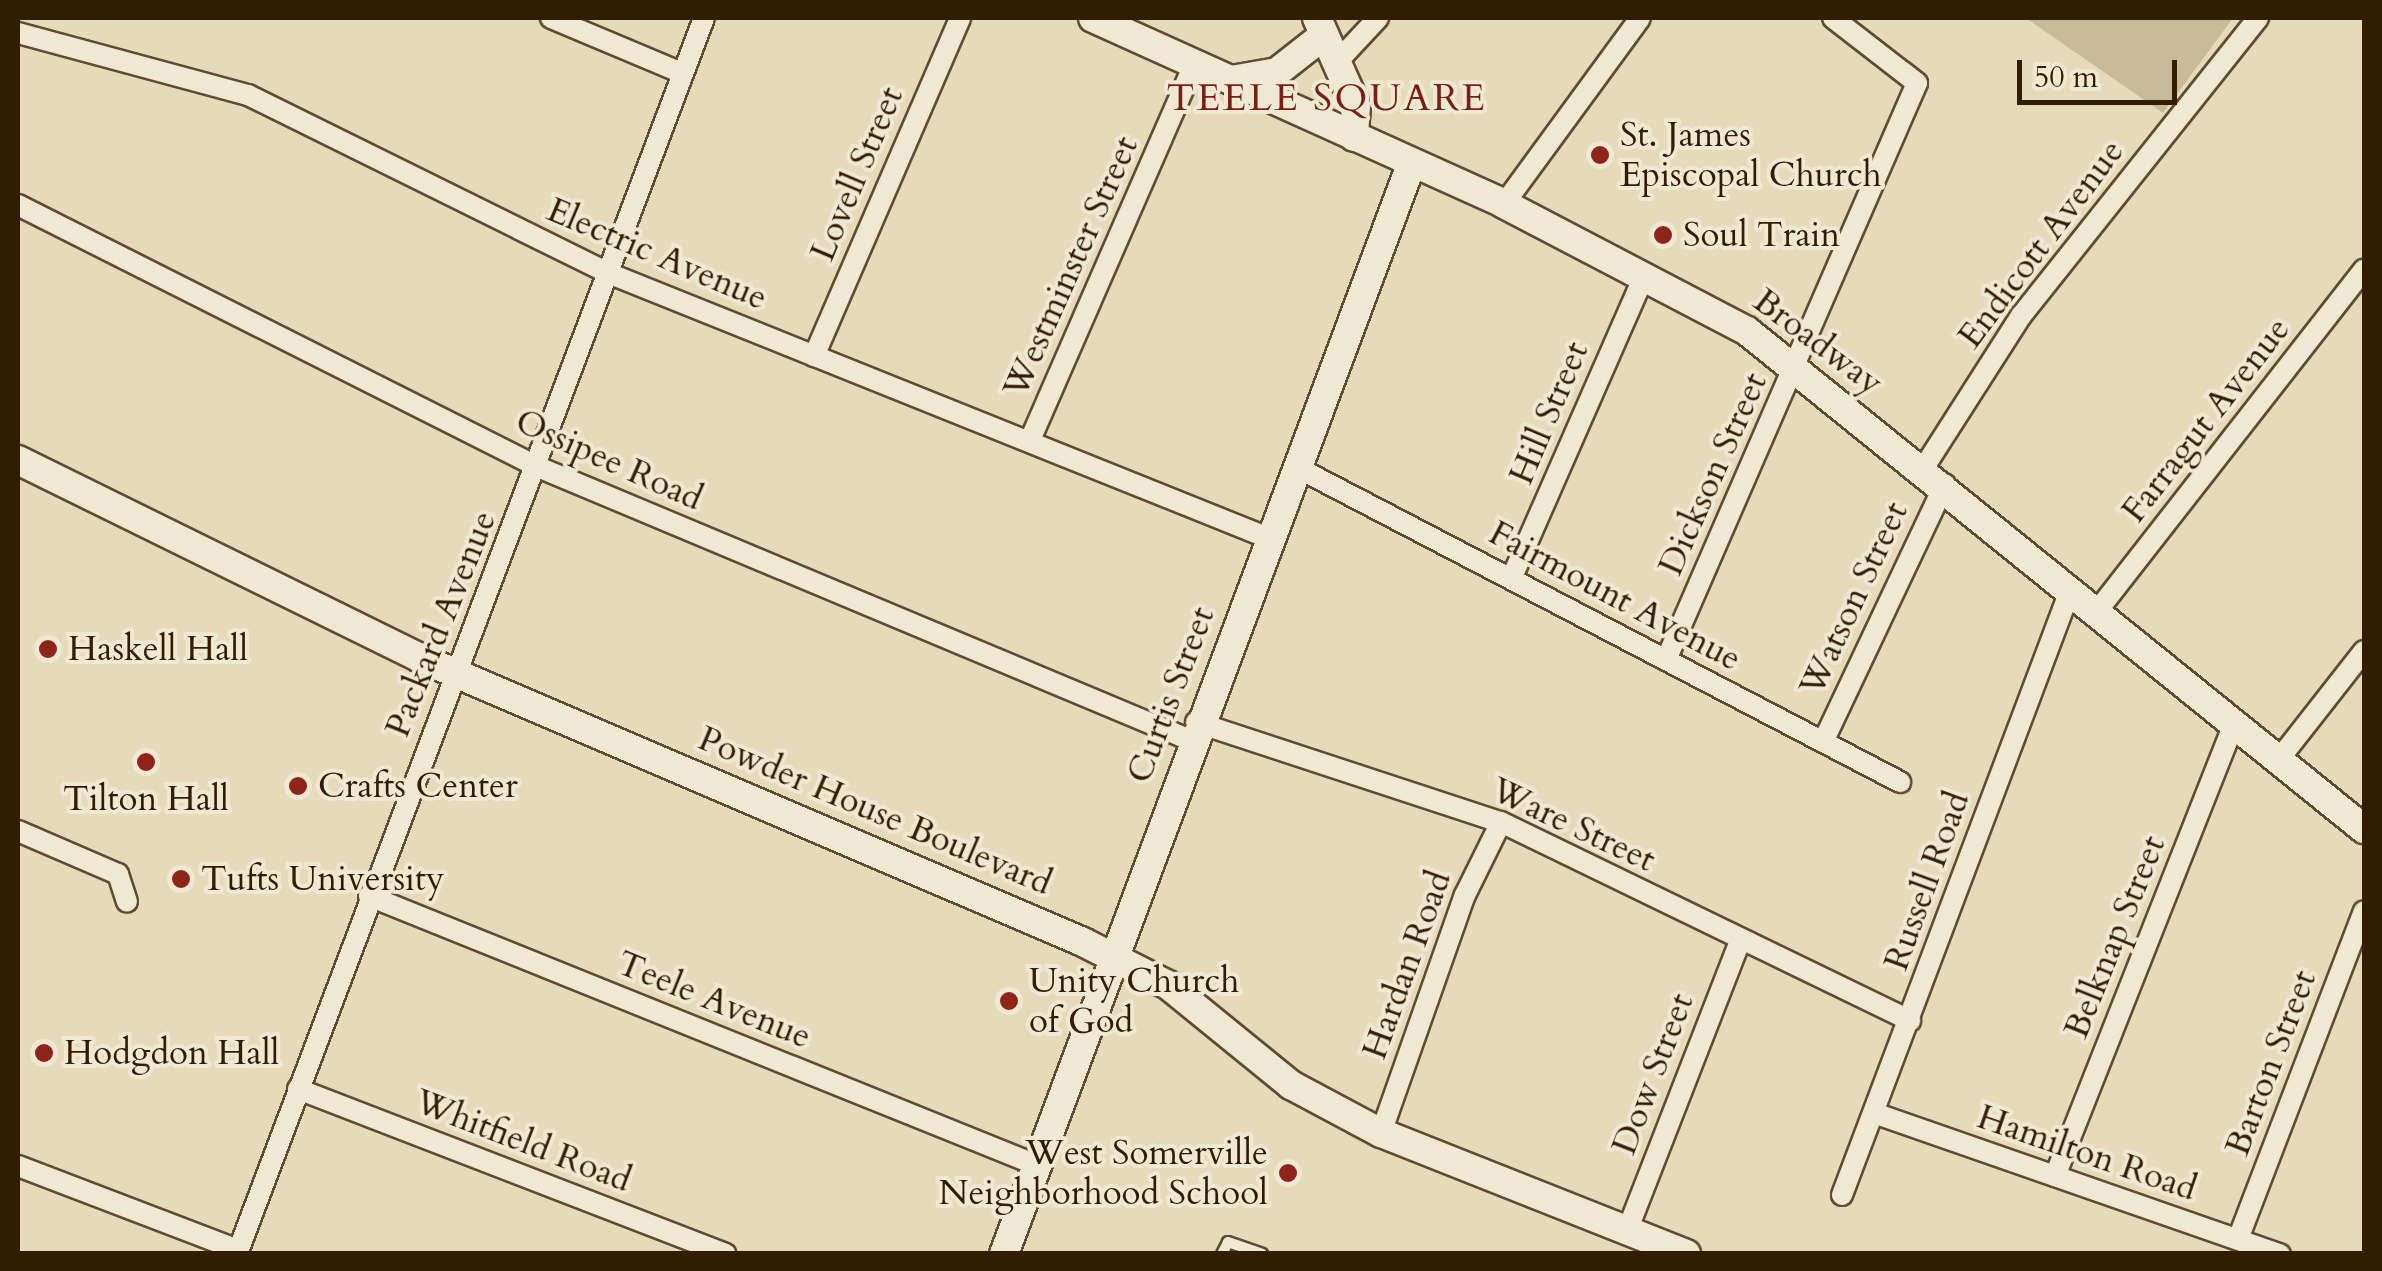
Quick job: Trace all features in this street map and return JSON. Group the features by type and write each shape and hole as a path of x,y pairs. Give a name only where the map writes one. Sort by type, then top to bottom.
{"main road":[{"name":"Broadway","path":"1092,18 1504,204 1645,274 1796,369 1934,476 2364,829"},
{"path":"1231,80 1277,72 1320,26 1356,106 1354,137"},
{"name":"Curtis Street","path":"1004,1254 1193,731 1300,468 1411,164"},
{"name":"Powder House Boulevard","path":"18,460 458,674 1110,955 1168,985 1292,1084 1380,1134 1686,1254"}],"street":[{"path":"551,18 682,73"},
{"name":"Packard Avenue","path":"237,1252 369,896 538,468 704,18"},
{"name":"Lovell Street","path":"814,356 960,18"},
{"path":"1336,63 1378,18"},
{"path":"1504,204 1640,18"},
{"name":"Dickson Street","path":"1666,660 1796,369 1916,82 1833,18"},
{"name":"Endicott Avenue","path":"1934,476 2021,316 2258,18"},
{"name":"Electric Avenue","path":"18,33 248,95 608,273 1271,540"},
{"name":"Westminster Street","path":"1030,440 1195,63"},
{"name":"Ossipee Road","path":"18,205 538,468 1193,731"},
{"name":"Farragut Avenue","path":"2098,610 2364,269"},
{"name":"Hill Street","path":"1512,577 1645,274"},
{"name":"Fairmount Avenue","path":"1300,468 1900,782"},
{"name":"Watson Street","path":"1824,742 1934,476"},
{"name":"Russell Road","path":"1842,1195 2071,588"},
{"path":"2280,758 2364,652"},
{"name":"Belknap Street","path":"2054,1176 2235,722"},
{"name":"Ware Street","path":"1193,731 1501,822 1910,1021"},
{"name":"Hardan Road","path":"1380,1134 1465,895 1501,822"},
{"path":"18,831 118,874 128,902"},
{"name":"Teele Avenue","path":"369,896 1034,1164"},
{"name":"Barton Street","path":"2238,1239 2364,911"},
{"name":"Dow Street","path":"1627,1231 1740,941"},
{"name":"Whitfield Road","path":"298,1088 724,1254"},
{"name":"Hamilton Road","path":"1874,1114 2280,1254"},
{"path":"18,1166 237,1252"}],"lane":[{"path":"1222,1254 1228,1242 1262,1254"}],"shaded area":[{"path":"2026,18 2233,18 2163,113"}],"place":[{"name":"St. James Episcopal Church","path":"1600,155"},
{"name":"Soul Train","path":"1663,235"},
{"name":"Haskell Hall","path":"48,649"},
{"name":"Tilton Hall","path":"146,762"},
{"name":"Crafts Center","path":"298,786"},
{"name":"Tufts University","path":"181,879"},
{"name":"Unity Church of God","path":"1009,1001"},
{"name":"Hodgdon Hall","path":"44,1053"},
{"name":"West Somerville Neighborhood School","path":"1288,1173"}],"district":[{"name":"TEELE SQUARE","path":"1327,99"}]}
